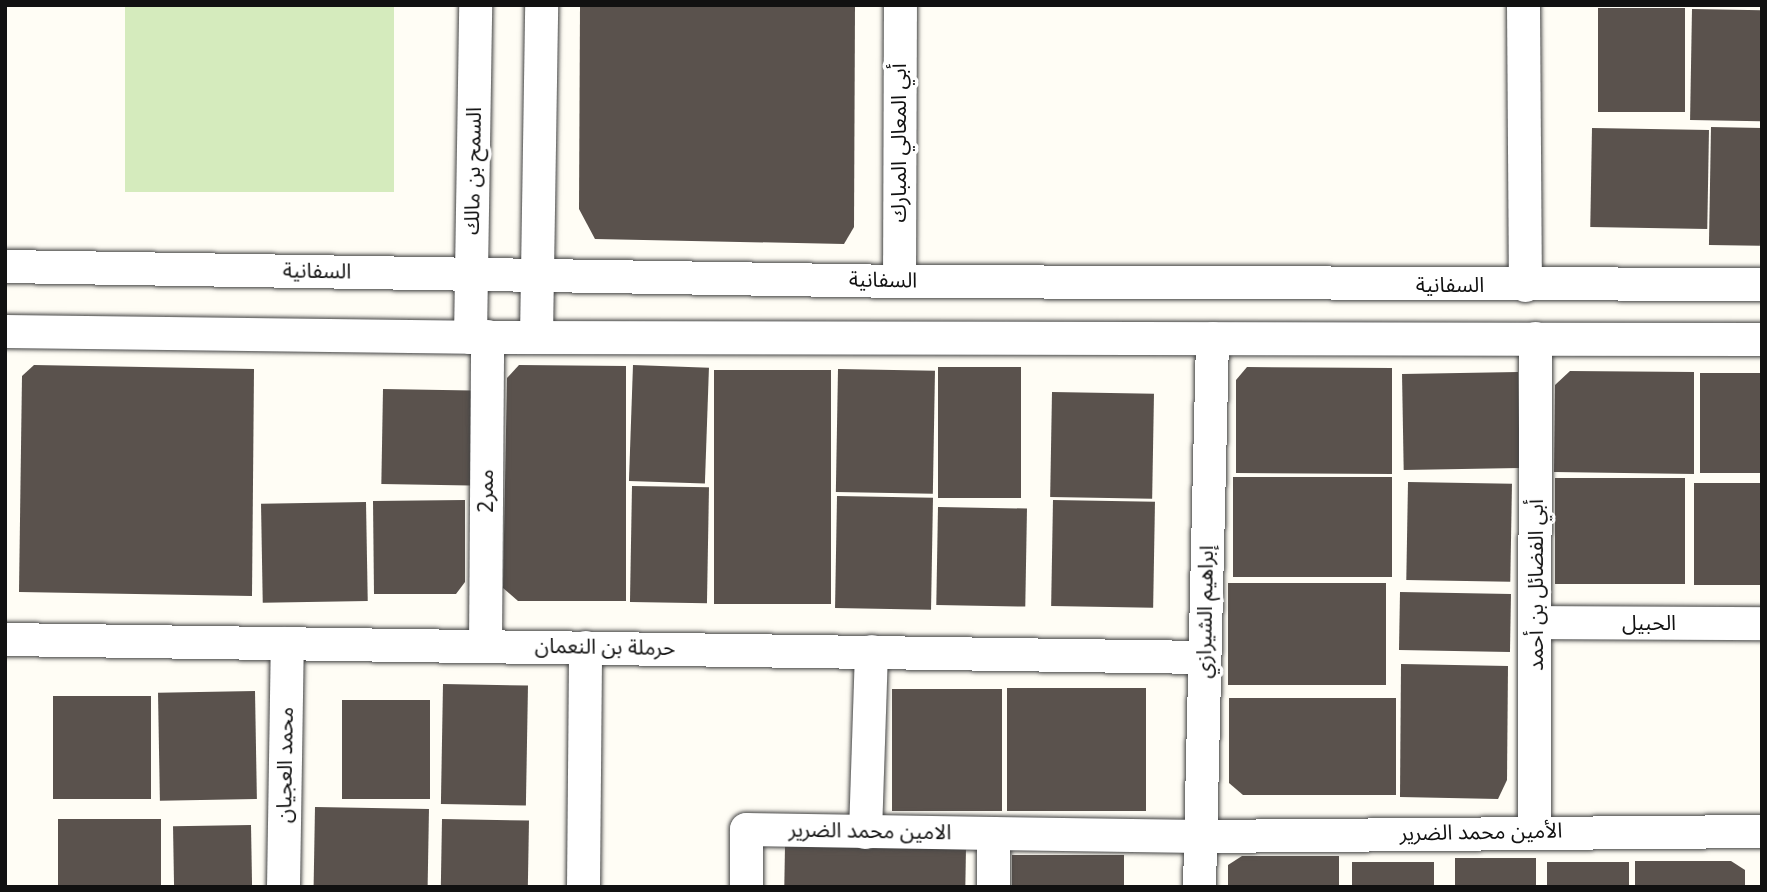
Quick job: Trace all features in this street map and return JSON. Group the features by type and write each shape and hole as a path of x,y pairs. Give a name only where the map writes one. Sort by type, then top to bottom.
{"street":[{"name":"السمح بن مالك","path":"475,5 471,273 479,337"},
{"path":"536,336 541,5"},
{"name":"أبي المعالي المبارك","path":"899,281 900,5"},
{"path":"1524,5 1525,285"},
{"name":"السفانية","path":"5,266 899,281 1762,284"},
{"path":"5,331 479,337 1762,339"},
{"name":"ممر2","path":"479,337 485,645"},
{"name":"إبراهيم الشيرازي","path":"1199,887 1212,338"},
{"name":"أبي الفضائل بن أحمد","path":"1534,831 1535,338"},
{"name":"الحبيل","path":"1536,622 1762,623"},
{"name":"حرملة بن النعمان","path":"5,639 1205,657"},
{"name":"محمد العجيان","path":"283,887 287,643"},
{"path":"583,887 585,647"},
{"path":"865,832 871,651"},
{"name":"الامين محمد الضرير","path":"746,887 746,829 1200,836"},
{"name":"الأمين محمد الضرير","path":"1200,836 1762,831"},
{"path":"993,833 993,887"}],"green space":[{"path":"125,5 394,5 394,192 125,192"}],"building":[{"path":"580,5 855,5 854,227 844,244 595,239 579,209"},
{"path":"1598,8 1685,8 1685,112 1598,112"},
{"path":"1692,9 1762,10 1760,121 1690,120"},
{"path":"1711,127 1762,128 1760,246 1709,245"},
{"path":"1592,128 1709,130 1707,229 1590,227"},
{"path":"34,365 254,369 252,596 19,592 22,376"},
{"path":"519,365 626,366 626,601 518,601 503,588 507,378"},
{"path":"633,365 709,368 705,484 629,481"},
{"path":"938,367 1021,367 1021,498 938,498"},
{"path":"1247,367 1392,368 1392,474 1236,473 1236,380"},
{"path":"838,369 935,371 933,494 836,492"},
{"path":"714,370 831,370 831,604 714,604"},
{"path":"1570,371 1694,372 1694,474 1554,472 1555,385"},
{"path":"1518,372 1520,468 1404,470 1402,374"},
{"path":"1700,373 1762,373 1762,473 1700,473"},
{"path":"383,389 472,391 470,486 381,484"},
{"path":"1052,392 1154,394 1152,499 1050,497"},
{"path":"1233,477 1392,477 1392,577 1233,577"},
{"path":"1555,478 1685,478 1685,584 1555,584"},
{"path":"1408,482 1512,484 1510,582 1406,580"},
{"path":"1694,483 1762,483 1762,585 1694,585"},
{"path":"632,486 709,487 707,603 630,602"},
{"path":"837,496 933,498 931,610 835,608"},
{"path":"465,500 465,582 456,594 374,594 373,501"},
{"path":"1053,500 1155,502 1153,608 1051,606"},
{"path":"366,502 368,601 263,603 261,504"},
{"path":"938,507 1027,509 1025,607 936,605"},
{"path":"1228,583 1386,583 1386,685 1228,685"},
{"path":"1400,592 1511,594 1510,652 1399,650"},
{"path":"1401,664 1508,666 1507,780 1498,799 1400,797"},
{"path":"443,684 528,685 526,805 441,804"},
{"path":"1007,688 1146,688 1146,811 1007,811"},
{"path":"892,689 1002,689 1002,811 892,811"},
{"path":"255,691 257,799 160,801 158,693"},
{"path":"53,696 151,696 151,799 53,799"},
{"path":"1229,698 1396,698 1396,795 1243,795 1229,783"},
{"path":"342,700 430,700 430,799 342,799"},
{"path":"315,807 429,809 428,887 314,887"},
{"path":"58,819 161,819 161,887 58,887"},
{"path":"442,819 529,821 528,887 441,887"},
{"path":"251,825 252,887 174,887 173,826"},
{"path":"785,846 966,849 965,887 784,887"},
{"path":"1012,855 1124,855 1124,887 1012,887"},
{"path":"1242,856 1339,856 1339,887 1228,887 1228,865"},
{"path":"1455,858 1536,858 1536,887 1455,887"},
{"path":"1635,861 1731,861 1745,870 1745,887 1635,887"},
{"path":"1352,862 1434,862 1434,887 1352,887"},
{"path":"1547,862 1629,862 1629,887 1547,887"}]}
